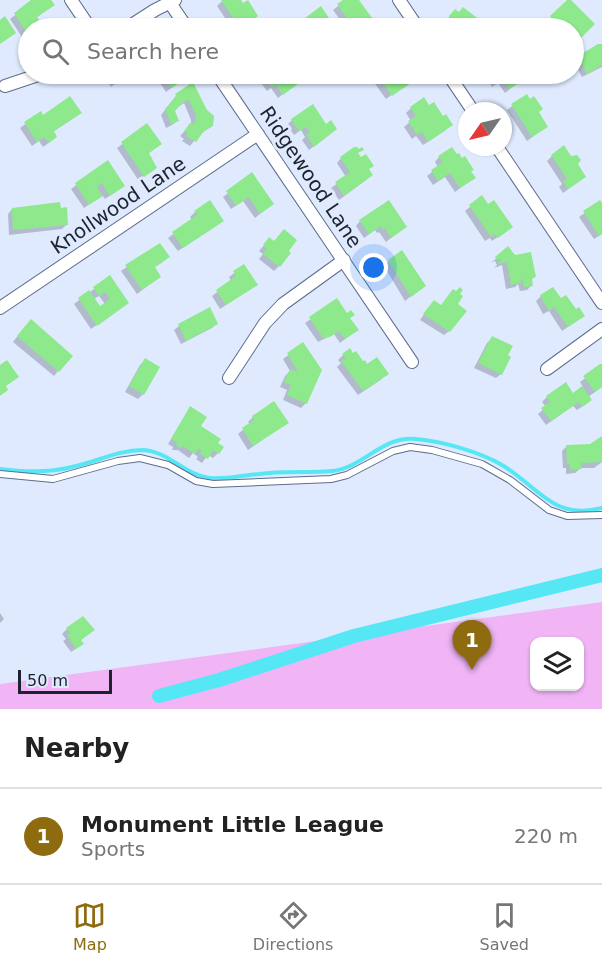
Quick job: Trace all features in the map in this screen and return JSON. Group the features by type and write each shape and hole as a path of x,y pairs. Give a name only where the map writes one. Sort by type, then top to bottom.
{"street":[{"path":"71,0 83,18"},
{"path":"399,0 411,18"},
{"path":"143,18 171,1 181,18"},
{"path":"5,86 18,82"},
{"name":"Ridgewood Lane","path":"225,84 412,362"},
{"path":"455,84 467,102"},
{"name":"Knollwood Lane","path":"0,308 258,134"},
{"path":"503,156 602,303"},
{"path":"229,378 265,322 283,303 344,260"},
{"path":"547,369 602,329"}],"lane":[{"path":"0,474 53,479 118,461 140,458 168,465 196,481 213,484 320,479 348,476 393,451 410,447 432,450 482,464 510,480 549,510 567,516 602,515"}],"shaded area":[{"path":"602,602 602,709 0,709 0,684"}],"building":[{"path":"31,0 51,0 55,5 38,18 18,19 14,13"},
{"path":"221,0 241,0 243,3 248,0 258,16 255,18 233,18"},
{"path":"343,0 359,0 372,18 347,18 337,4"},
{"path":"567,0 571,0 595,24 584,35 584,18 552,18 550,16"},
{"path":"321,6 329,18 305,18"},
{"path":"463,7 477,18 451,18 449,16 455,9 459,12"},
{"path":"5,16 16,33 0,44 0,20"},
{"path":"602,44 602,65 587,74 584,68 584,52"},
{"path":"190,84 194,84 207,110 214,116 213,126 204,131 196,142 186,136 188,133 184,131 190,123 195,124 196,115 189,100 183,102 175,111 179,121 171,124 165,109 176,96 175,94"},
{"path":"276,84 298,84 283,95"},
{"path":"384,84 410,84 392,96"},
{"path":"506,84 517,84 510,89"},
{"path":"527,94 530,99 534,96 543,109 539,112 548,127 532,137 512,103"},
{"path":"70,96 82,113 54,131 57,137 49,143 44,137 37,142 24,122 41,111 43,115"},
{"path":"424,97 429,105 434,102 443,116 446,114 453,125 428,142 422,132 417,135 408,121 416,116 410,107"},
{"path":"313,104 326,124 331,120 337,129 314,147 306,134 310,132 306,127 299,131 291,119"},
{"path":"147,123 162,144 149,153 157,168 144,177 121,142"},
{"path":"564,145 571,156 577,155 581,160 578,164 586,177 568,189 563,181 567,179 551,155"},
{"path":"354,147 359,149 362,147 364,150 358,153 361,157 366,154 374,166 369,169 373,175 344,196 335,182 350,172 340,157"},
{"path":"452,147 458,156 462,158 465,156 476,178 460,188 450,173 438,181 431,170 443,162 438,156"},
{"path":"108,160 125,186 110,196 102,183 97,187 103,196 89,205 75,183"},
{"path":"252,172 274,204 260,214 249,197 236,206 226,191"},
{"path":"482,195 488,204 494,200 513,227 498,238 495,234 491,237 469,205"},
{"path":"210,200 224,221 183,248 172,232 197,215 194,211"},
{"path":"389,200 407,227 391,238 381,226 369,234 359,220"},
{"path":"600,200 602,203 602,234 599,236 583,211"},
{"path":"60,202 61,208 67,207 68,225 13,230 12,208"},
{"path":"284,229 297,240 289,251 291,253 280,267 263,254 267,249 263,245 269,237 274,241"},
{"path":"160,243 170,257 155,267 161,277 142,290 125,265"},
{"path":"508,246 515,255 531,252 536,277 532,278 533,286 524,287 523,279 521,283 511,285 507,262 499,264 500,258 497,260 495,257"},
{"path":"402,250 426,286 411,297 388,260"},
{"path":"244,264 258,285 226,305 216,290 236,276 233,271"},
{"path":"110,275 129,303 97,326 78,298 89,290 100,306 110,299 105,292 99,296 93,287"},
{"path":"460,287 463,290 460,294 463,296 458,304 467,311 450,332 423,314 434,300 441,305 453,289 456,291"},
{"path":"553,287 561,298 566,295 576,309 579,307 585,316 568,327 554,307 549,311 540,295"},
{"path":"337,298 347,313 351,310 355,315 350,318 359,330 345,339 339,331 330,337 323,338 309,317"},
{"path":"210,307 218,324 186,341 178,324"},
{"path":"31,319 73,356 59,372 17,336"},
{"path":"492,336 513,346 508,355 511,357 502,375 478,363"},
{"path":"303,342 322,370 307,404 287,395 291,385 284,382 290,369 297,372 287,353"},
{"path":"350,348 353,353 356,351 367,364 377,357 389,374 363,391 341,361 346,358 342,354"},
{"path":"145,358 160,367 144,395 129,386"},
{"path":"7,360 19,377 6,386 8,390 0,396 0,365"},
{"path":"602,364 602,387 595,392 583,376"},
{"path":"566,382 573,393 582,386 592,400 582,407 579,402 551,421 541,408 550,402 546,396"},
{"path":"274,401 289,423 253,446 242,428 254,420 252,416"},
{"path":"190,406 207,417 201,426 221,439 218,443 224,447 219,454 213,450 208,459 200,454 202,451 198,449 195,454 183,446 180,448 176,445 177,442 171,439"},
{"path":"602,436 602,462 581,463 582,469 570,470 570,464 567,464 566,445 590,444"},
{"path":"83,616 95,630 81,640 84,644 76,649 67,635 70,633 66,628"}],"waterway":[{"path":"0,469 27,471 63,469 124,452 143,450 160,454 200,476 209,478 332,471 354,464 393,442 416,439 460,448 493,460 515,473 558,506 585,511 602,508"},
{"path":"159,696 219,680 354,636 602,575"}],"place":[{"name":"Monument Little League","path":"472,670"}]}
